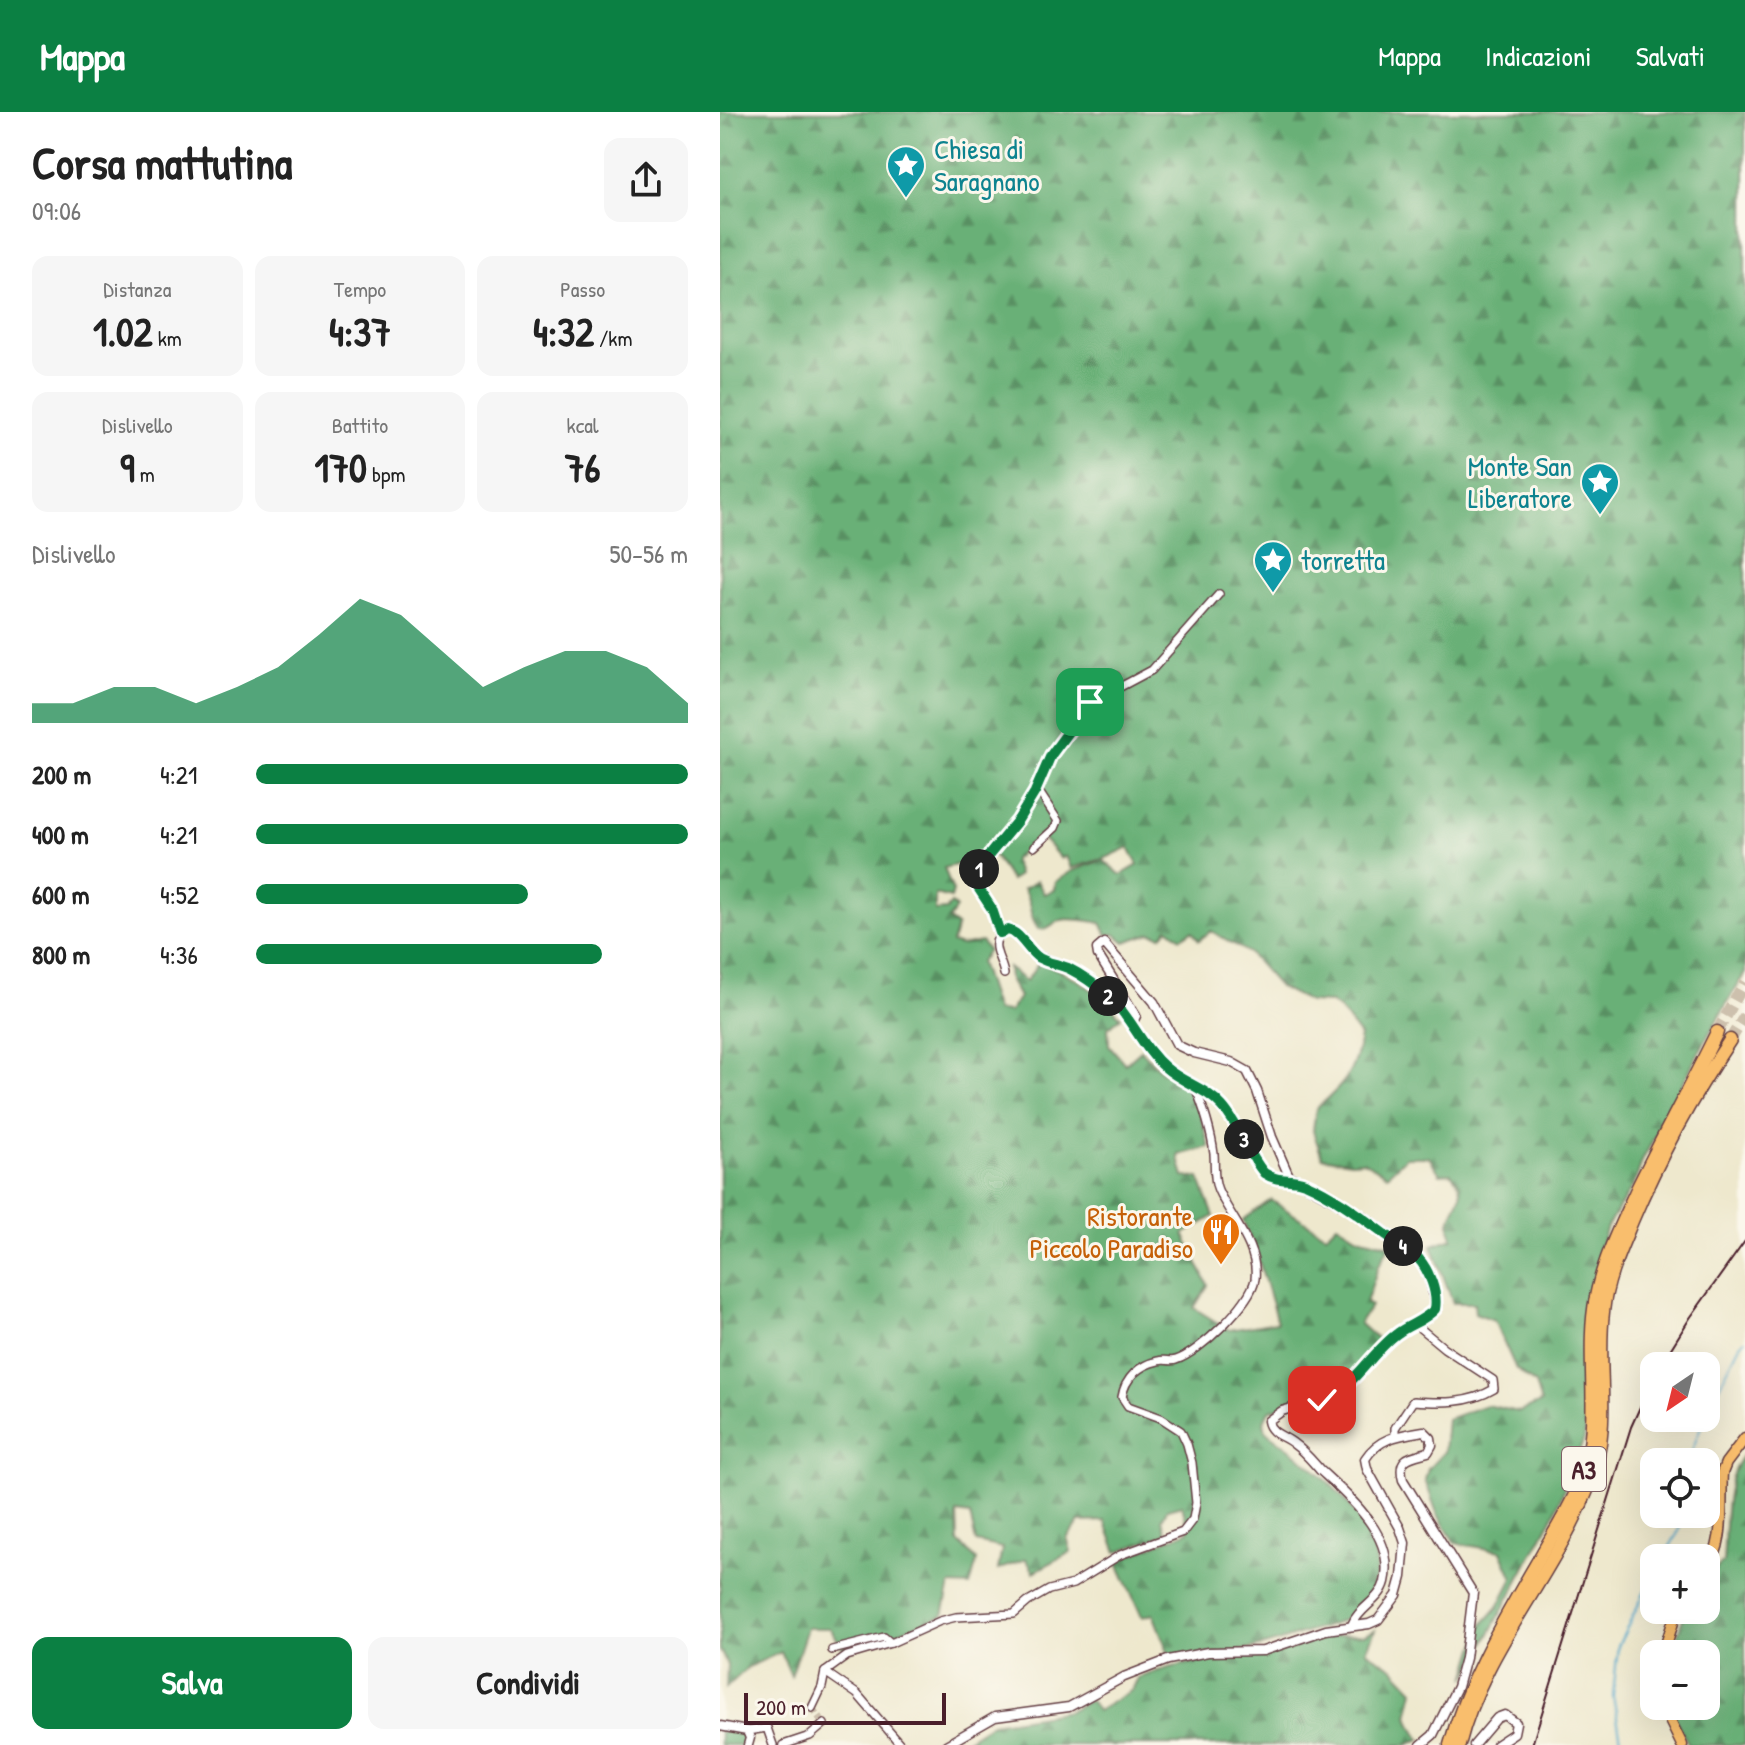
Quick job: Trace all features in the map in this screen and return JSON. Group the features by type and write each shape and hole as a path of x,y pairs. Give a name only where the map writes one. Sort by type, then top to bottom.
{"highway":[{"name":"A3","path":"1450,1745 1464,1714 1575,1516 1593,1473 1604,1411 1603,1312 1613,1268 1635,1204 1717,1032"},
{"name":"A3","path":"1690,1093 1730,1040"},
{"name":"A3","path":"1459,1745 1464,1714"}],"main road":[{"path":"1718,1544 1722,1473 1745,1438"},
{"path":"1670,1720 1682,1745"}],"street":[{"path":"1090,702 1152,670 1219,594"},
{"path":"1004,974 994,948 1000,933 992,909 977,886 980,866 1018,820 1035,792 1051,755 1090,702 1116,676"},
{"path":"1034,847 1055,828 1058,821 1041,795 1035,792"},
{"path":"1000,933 1008,930 1041,959 1074,971 1098,988 1132,1024 1146,1050 1170,1071 1220,1103 1264,1173 1282,1182 1292,1179"},
{"path":"1132,1024 1136,1016 1098,955 1099,944 1104,943 1139,982 1154,1002 1177,1045 1194,1053 1231,1062 1247,1071 1283,1167 1292,1179 1357,1212 1418,1257 1428,1273 1436,1306 1430,1315 1389,1341 1335,1395 1282,1411 1268,1421 1271,1429 1294,1444 1363,1513 1380,1543 1386,1564 1384,1583 1376,1597 1358,1613 1352,1625"},
{"path":"812,1708 825,1672 847,1656 891,1643 940,1621 956,1617 1014,1614 1038,1596 1073,1584 1120,1555 1183,1532 1193,1519 1196,1503 1192,1463 1181,1431 1161,1418 1128,1406 1122,1397 1124,1384 1140,1368 1160,1360 1176,1360 1194,1349 1226,1323 1252,1290 1255,1275 1252,1256 1215,1181 1213,1152 1203,1106 1194,1084"},
{"path":"1395,1436 1395,1428 1413,1401 1439,1403 1480,1398 1494,1389 1493,1380 1444,1348 1415,1324"},
{"path":"946,1745 995,1717 1069,1707 1124,1677 1168,1660 1208,1652 1263,1651 1326,1630 1369,1624 1384,1613 1397,1595 1402,1577 1404,1538 1365,1464 1376,1445 1395,1436 1424,1431 1431,1438 1432,1445 1428,1452 1410,1455 1402,1461 1400,1469 1403,1480 1473,1593 1465,1658 1457,1687 1433,1735 1421,1745"},
{"path":"832,1650 884,1637 891,1643"},
{"path":"825,1672 857,1694 901,1745"},
{"path":"1474,1745 1497,1718 1505,1715 1516,1723 1514,1733 1496,1745"},
{"path":"783,1745 804,1740 824,1724"},
{"path":"720,1726 747,1731 767,1728 773,1745"},
{"path":"747,1731 750,1738 748,1745"}],"green space":[{"path":"720,112 1745,112 1745,973 1707,1037 1643,1159 1634,1184 1607,1227 1600,1249 1584,1439 1554,1514 1466,1678 1482,1625 1498,1607 1513,1578 1501,1551 1455,1543 1437,1513 1425,1480 1428,1469 1444,1452 1447,1419 1486,1405 1519,1412 1541,1403 1535,1384 1516,1369 1494,1320 1475,1313 1474,1303 1453,1303 1432,1245 1453,1238 1450,1224 1460,1194 1457,1181 1451,1173 1440,1174 1429,1157 1406,1157 1387,1175 1363,1161 1322,1157 1313,1131 1316,1109 1347,1077 1355,1060 1360,1036 1331,1003 1309,1002 1279,987 1249,953 1211,931 1199,940 1192,931 1181,938 1168,928 1162,936 1151,933 1125,942 1115,934 1107,935 1101,923 1093,921 1065,919 1038,929 1023,889 1037,881 1044,894 1054,890 1055,882 1072,871 1103,860 1121,875 1138,865 1129,847 1106,858 1071,868 1066,856 1061,859 1041,836 1013,860 1018,875 1011,881 990,850 977,865 973,879 967,876 963,863 944,868 953,891 951,898 935,894 935,911 946,910 951,903 956,908 949,920 957,926 952,943 961,946 981,942 988,950 980,962 996,1011 1009,1012 1019,997 1009,979 1008,968 1026,981 1039,963 1052,967 1084,984 1121,1017 1108,1028 1109,1045 1125,1064 1141,1050 1161,1071 1194,1090 1209,1147 1178,1155 1184,1177 1199,1178 1214,1216 1184,1234 1208,1285 1194,1308 1229,1330 1277,1322 1243,1220 1271,1200 1326,1235 1337,1224 1358,1237 1390,1245 1366,1302 1371,1306 1359,1323 1383,1341 1334,1390 1271,1410 1264,1422 1267,1432 1312,1467 1357,1515 1371,1541 1376,1567 1370,1593 1348,1617 1329,1626 1255,1648 1170,1657 1153,1614 1142,1617 1117,1561 1189,1531 1182,1505 1167,1509 1162,1519 1166,1534 1117,1552 1105,1521 1080,1522 1067,1538 1071,1552 1034,1572 1026,1559 998,1570 1002,1548 976,1542 970,1515 957,1513 958,1542 977,1560 970,1586 950,1585 943,1615 846,1652 830,1628 807,1628 791,1676 781,1652 748,1667 726,1688 727,1665 720,1650"},
{"path":"1745,1453 1745,1745 1689,1745 1676,1720 1720,1720 1720,1640 1676,1640 1681,1624 1720,1624 1720,1565 1723,1562 1725,1520 1732,1476"},
{"path":"1375,1630 1366,1651 1394,1669 1414,1690 1408,1716 1420,1739 1407,1745 957,1745 992,1723 1069,1711 1090,1700 1097,1711 1132,1690 1138,1678 1164,1669 1264,1654 1324,1636 1364,1635"},
{"path":"720,1731 743,1733 744,1745 720,1745"}],"waterway":[{"path":"1720,1384 1745,1340"},
{"path":"1693,1448 1699,1432"},
{"path":"1671,1544 1679,1528"},
{"path":"1622,1745 1613,1696 1618,1646 1640,1601"}],"tunnel":[{"path":"1717,1032 1745,982"},
{"path":"1730,1040 1745,1016"},
{"path":"812,1708 824,1724"}],"railway":[{"path":"1669,1352 1745,1241"},
{"path":"1532,1745 1631,1427 1640,1407"}],"place":[{"name":"Chiesa di Saragnano","path":"906,199"},
{"name":"Monte San Liberatore","path":"1600,516"},
{"name":"torretta","path":"1273,594"},
{"name":"Ristorante Piccolo Paradiso","path":"1221,1266"}],"route":[{"path":"1090,702 1051,755 1035,792 1018,820 980,866 977,886 992,909 1000,933 1004,930 1016,932 1024,946 1041,959 1074,971 1106,994 1132,1024 1146,1050 1170,1071 1220,1103 1264,1173 1273,1180 1282,1182 1292,1179 1306,1184 1357,1212 1413,1253 1423,1264 1435,1293 1435,1309 1427,1317 1399,1332 1342,1390 1322,1400"}]}
